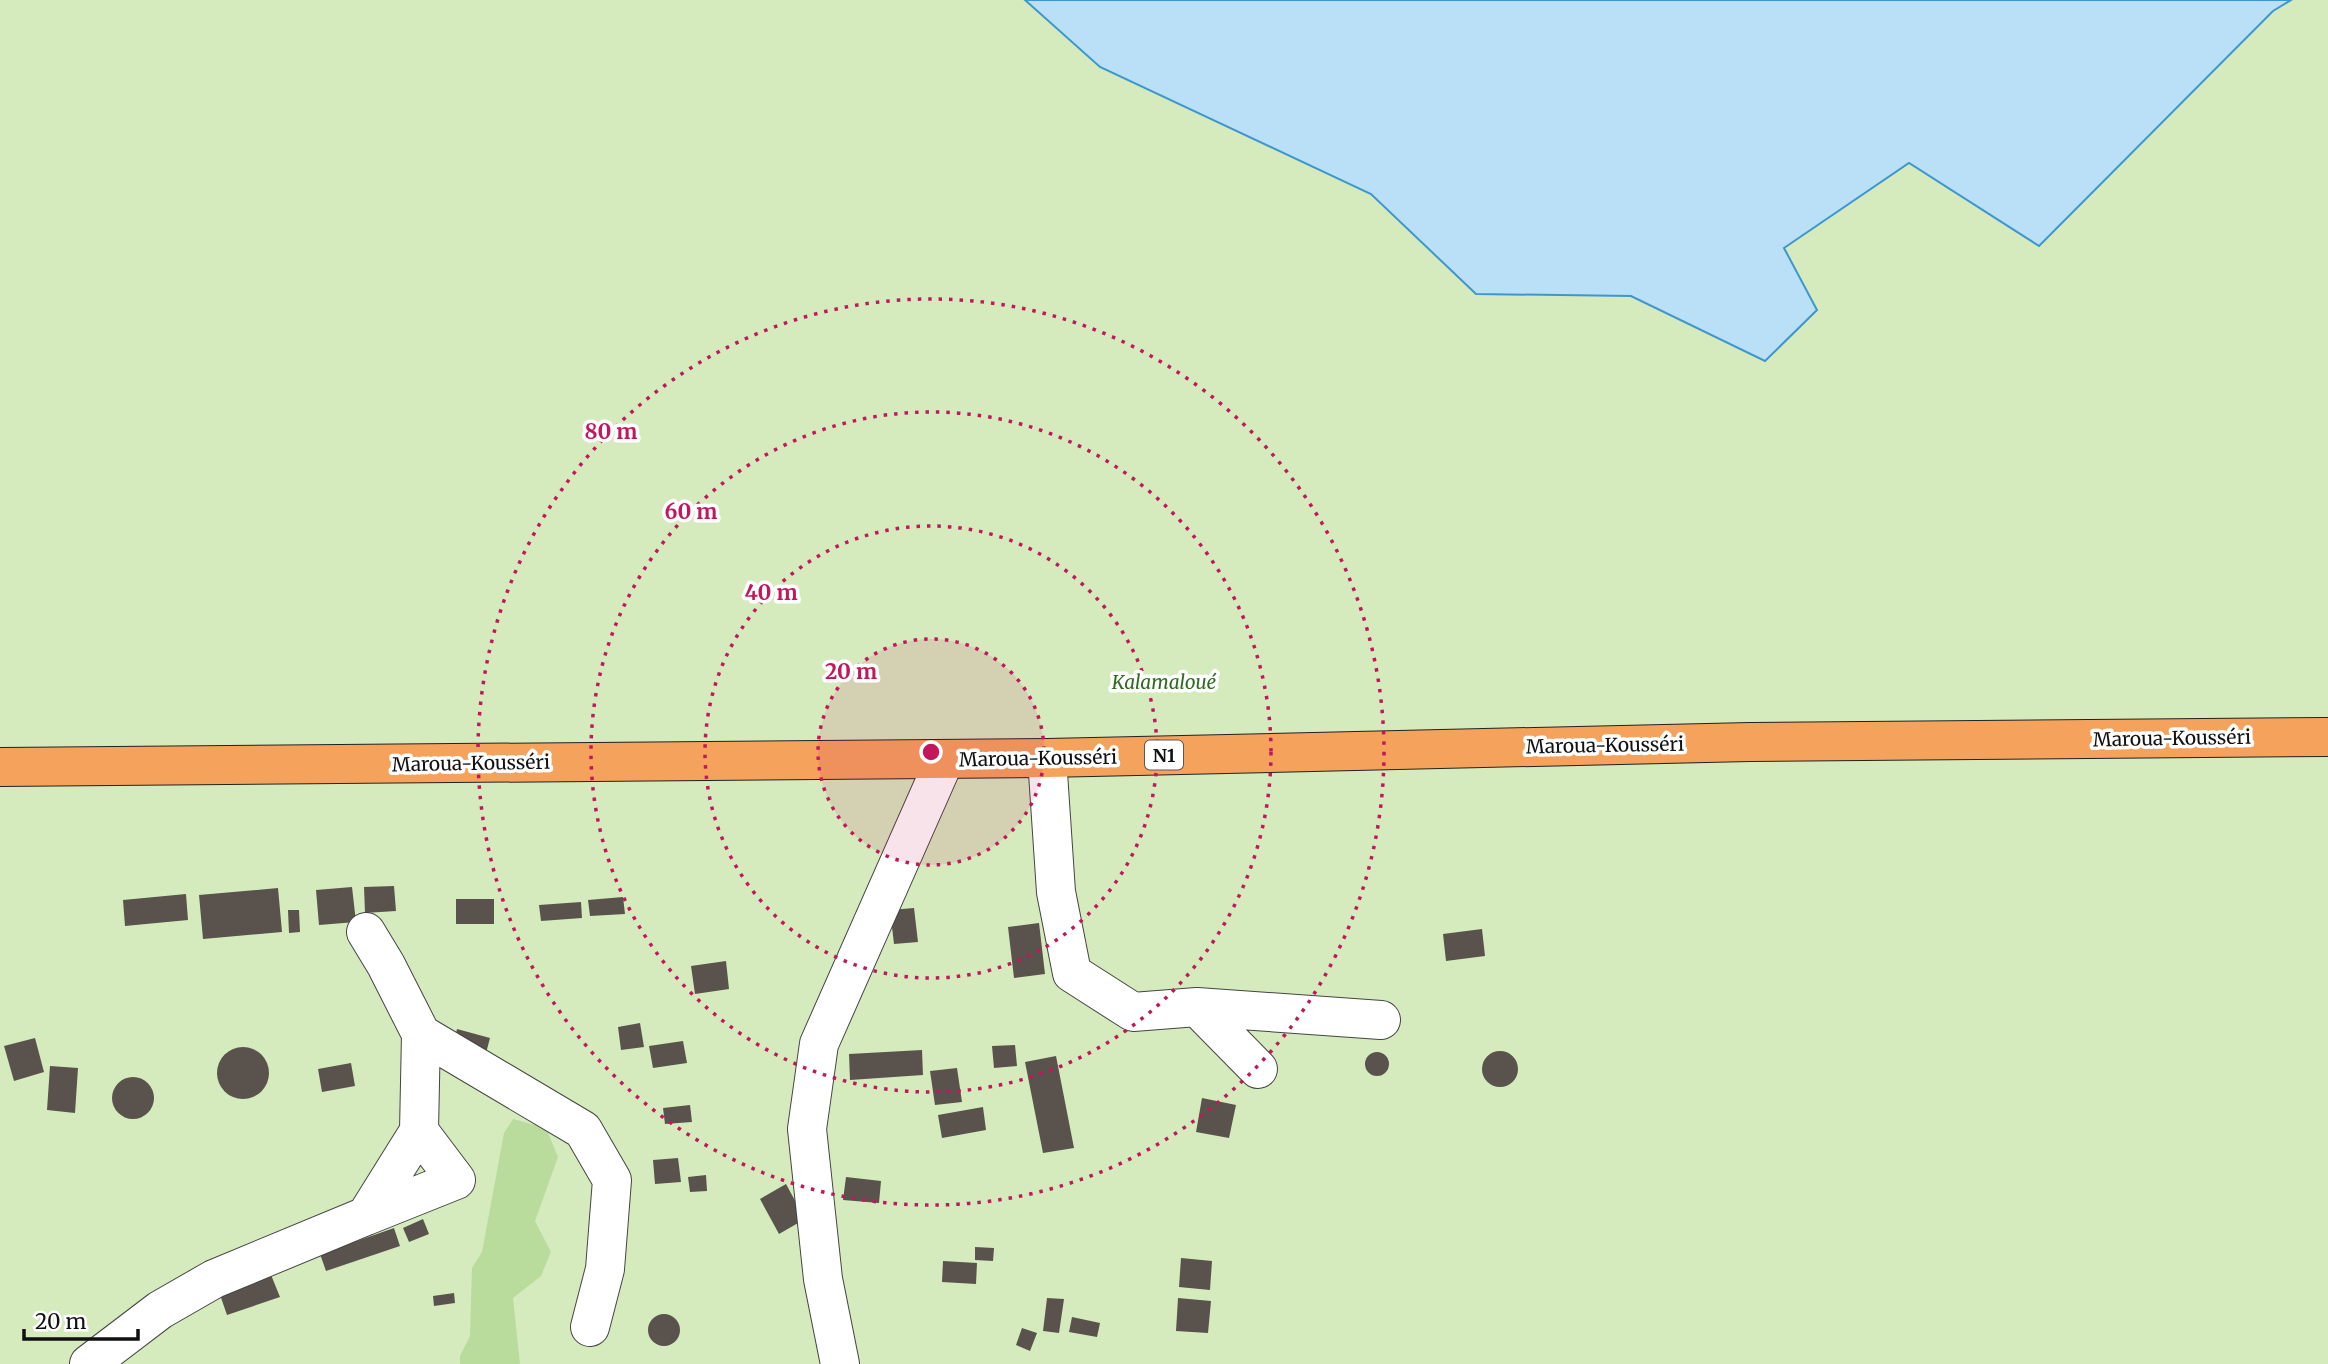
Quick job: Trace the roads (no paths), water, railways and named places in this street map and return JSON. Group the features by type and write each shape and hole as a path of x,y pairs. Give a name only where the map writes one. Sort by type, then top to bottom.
{"highway":[{"name":"Maroua-Kousséri","path":"0,767 1046,758 1749,742 2328,737"}],"street":[{"path":"1046,758 1056,892 1072,973 1133,1012 1197,1007 1381,1020"},
{"path":"840,1364 823,1279 807,1129 819,1044 945,759"},
{"path":"366,932 421,1034 419,1131 366,1216"},
{"path":"1197,1007 1258,1069"},
{"path":"421,1034 583,1130 612,1180 605,1269 590,1327"},
{"path":"89,1364 160,1310 214,1279 456,1181 419,1131"}],"water":[{"path":"1025,0 2291,0 2273,11 2039,246 1909,163 1784,248 1817,310 1765,361 1631,296 1476,294 1371,194 1100,67"}],"park label":[{"name":"Kalamaloué","path":"1164,682"}]}
